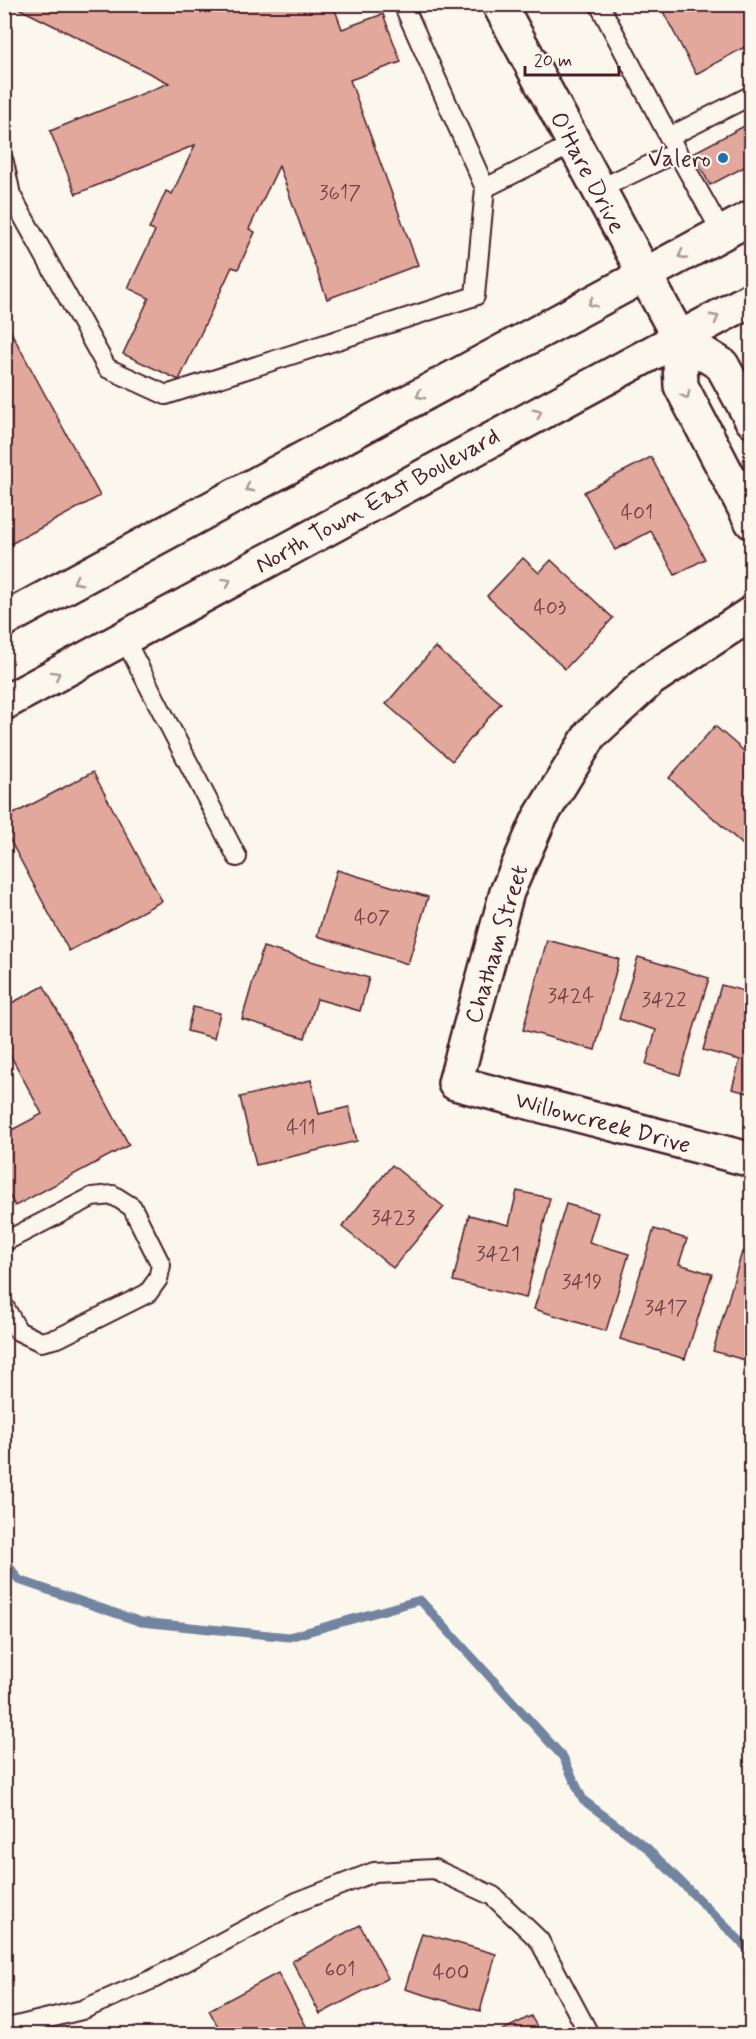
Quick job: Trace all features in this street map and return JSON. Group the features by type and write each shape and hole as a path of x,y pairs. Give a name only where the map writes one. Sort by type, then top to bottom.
{"main road":[{"name":"O'Hare Drive","path":"499,4 597,190 679,338"},
{"path":"4,620 752,217"},
{"name":"North Town East Boulevard","path":"4,703 752,299"},
{"path":"679,338 722,365 752,420"},
{"path":"679,338 681,386 752,522"},
{"name":"Chatham Street","path":"455,1083 507,892 539,819 591,734 651,679 752,613"},
{"name":"Willowcreek Drive","path":"455,1083 752,1160"}],"lane":[{"path":"4,162 11,195 107,368 166,395 475,296 485,188 402,4"},
{"path":"599,4 722,233"},
{"path":"597,190 752,95"},
{"path":"485,188 573,144"},
{"path":"124,638 237,857"},
{"path":"4,1242 92,1197 113,1195 132,1207 161,1265 158,1279 148,1293 58,1338 40,1342 18,1331 4,1306"},
{"path":"4,2029 82,2010 153,1979 297,1902 374,1872 434,1869 494,1896 539,1940 589,2034"}],"building":[{"path":"10,4 213,4 226,11 224,4 326,4 328,9 334,7 342,29 383,14 401,62 350,80 418,265 327,299 279,166 249,229 255,232 238,269 232,267 179,380 123,354 149,298 128,288 155,231 149,229 166,191 172,194 195,145 76,194 50,131 169,83"},
{"path":"659,4 752,4 752,43 696,74"},
{"name":"Valero","path":"752,122 752,163 710,185 693,153"},
{"path":"4,319 100,496 9,545 4,537"},
{"path":"651,457 705,559 675,575 651,531 615,550 584,492"},
{"path":"523,558 539,573 551,560 613,618 565,669 487,596"},
{"path":"435,647 501,703 452,761 386,704"},
{"path":"715,726 752,758 752,853 669,778"},
{"path":"93,772 162,901 69,951 4,829 4,819"},
{"path":"337,870 428,897 408,964 317,936"},
{"path":"547,940 619,959 595,1050 523,1030"},
{"path":"263,947 369,978 360,1011 317,999 305,1038 242,1019"},
{"path":"638,957 709,978 680,1075 646,1064 656,1030 619,1019"},
{"path":"721,985 752,993 752,1094 732,1089 740,1060 703,1050"},
{"path":"44,986 129,1145 15,1206 4,1187 4,1134 42,1114 4,1043 4,1007"},
{"path":"193,1007 220,1013 214,1038 187,1031"},
{"path":"311,1080 319,1114 349,1107 357,1141 256,1165 240,1097"},
{"path":"392,1165 444,1207 393,1268 342,1227"},
{"path":"517,1191 550,1198 526,1298 453,1281 469,1215 509,1225"},
{"path":"566,1204 598,1213 589,1242 629,1254 606,1331 534,1309"},
{"path":"654,1229 687,1239 679,1264 712,1274 685,1359 620,1339"},
{"path":"742,1252 752,1255 752,1362 713,1351"},
{"path":"360,1925 388,1978 320,2014 292,1961"},
{"path":"422,1933 496,1954 480,2011 405,1989"},
{"path":"278,1973 307,2028 294,2034 222,2034 209,2010"},
{"path":"531,2016 541,2034 495,2034"}],"waterway":[{"path":"4,1559 19,1580 141,1622 289,1637 420,1600 563,1757 583,1800 646,1847 752,1953"}],"place":[{"name":"Valero","path":"723,158"}]}
